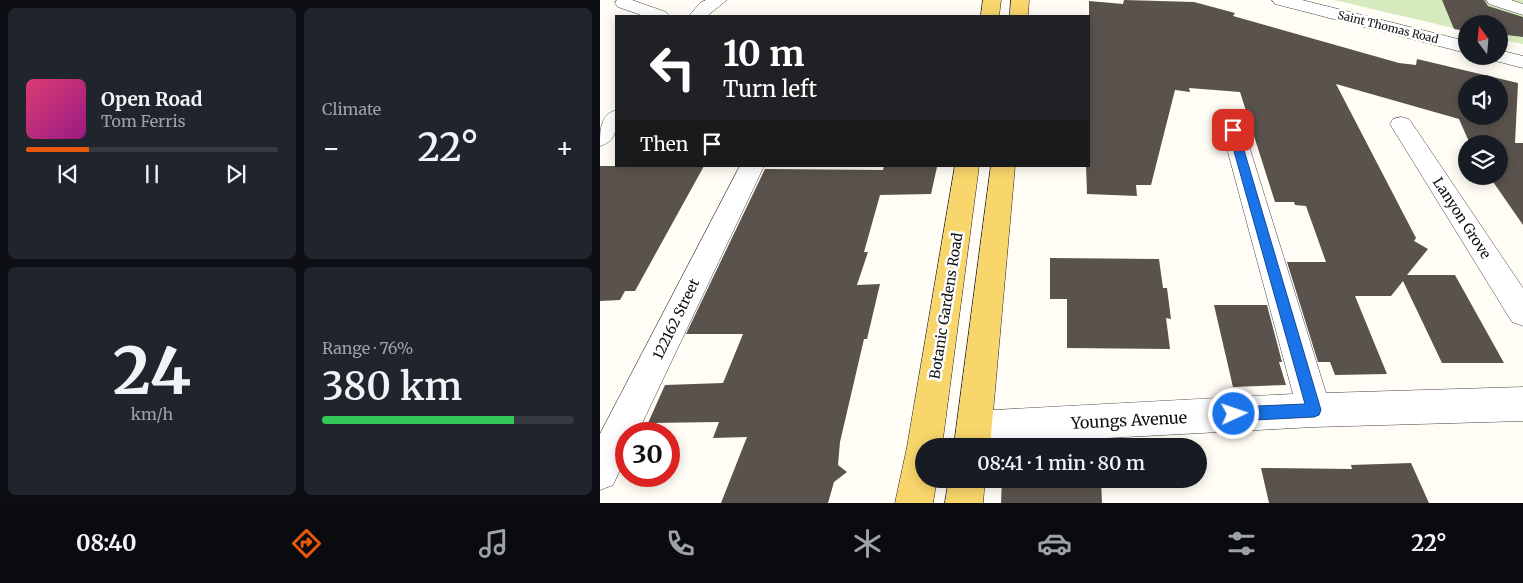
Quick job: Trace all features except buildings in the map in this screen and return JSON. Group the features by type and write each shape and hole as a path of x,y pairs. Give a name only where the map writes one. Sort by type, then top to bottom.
{"main road":[{"path":"990,15 992,0"},
{"path":"1019,15 1020,0"},
{"name":"Botanic Gardens Road","path":"925,438 967,167"},
{"path":"974,437 1002,167"},
{"name":"Botanic Gardens Road","path":"914,503 917,488"},
{"path":"964,503 966,488"}],"street":[{"path":"699,15 706,7 718,0"},
{"name":"Saint Thomas Road","path":"1281,0 1458,45"},
{"path":"1495,0 1523,10"},
{"path":"624,3 657,15"},
{"path":"1508,58 1523,62"},
{"path":"600,138 615,118"},
{"name":"Lanyon Grove","path":"1401,124 1523,313"},
{"path":"1233,130 1314,410"},
{"name":"122162 Street","path":"600,472 752,167"},
{"name":"Youngs Avenue","path":"974,437 1314,410 1523,404"}],"green space":[{"path":"1334,0 1523,0 1523,44 1508,41 1508,15 1458,15 1458,29"}],"route":[{"path":"1233,130 1314,410 1234,414"}]}
